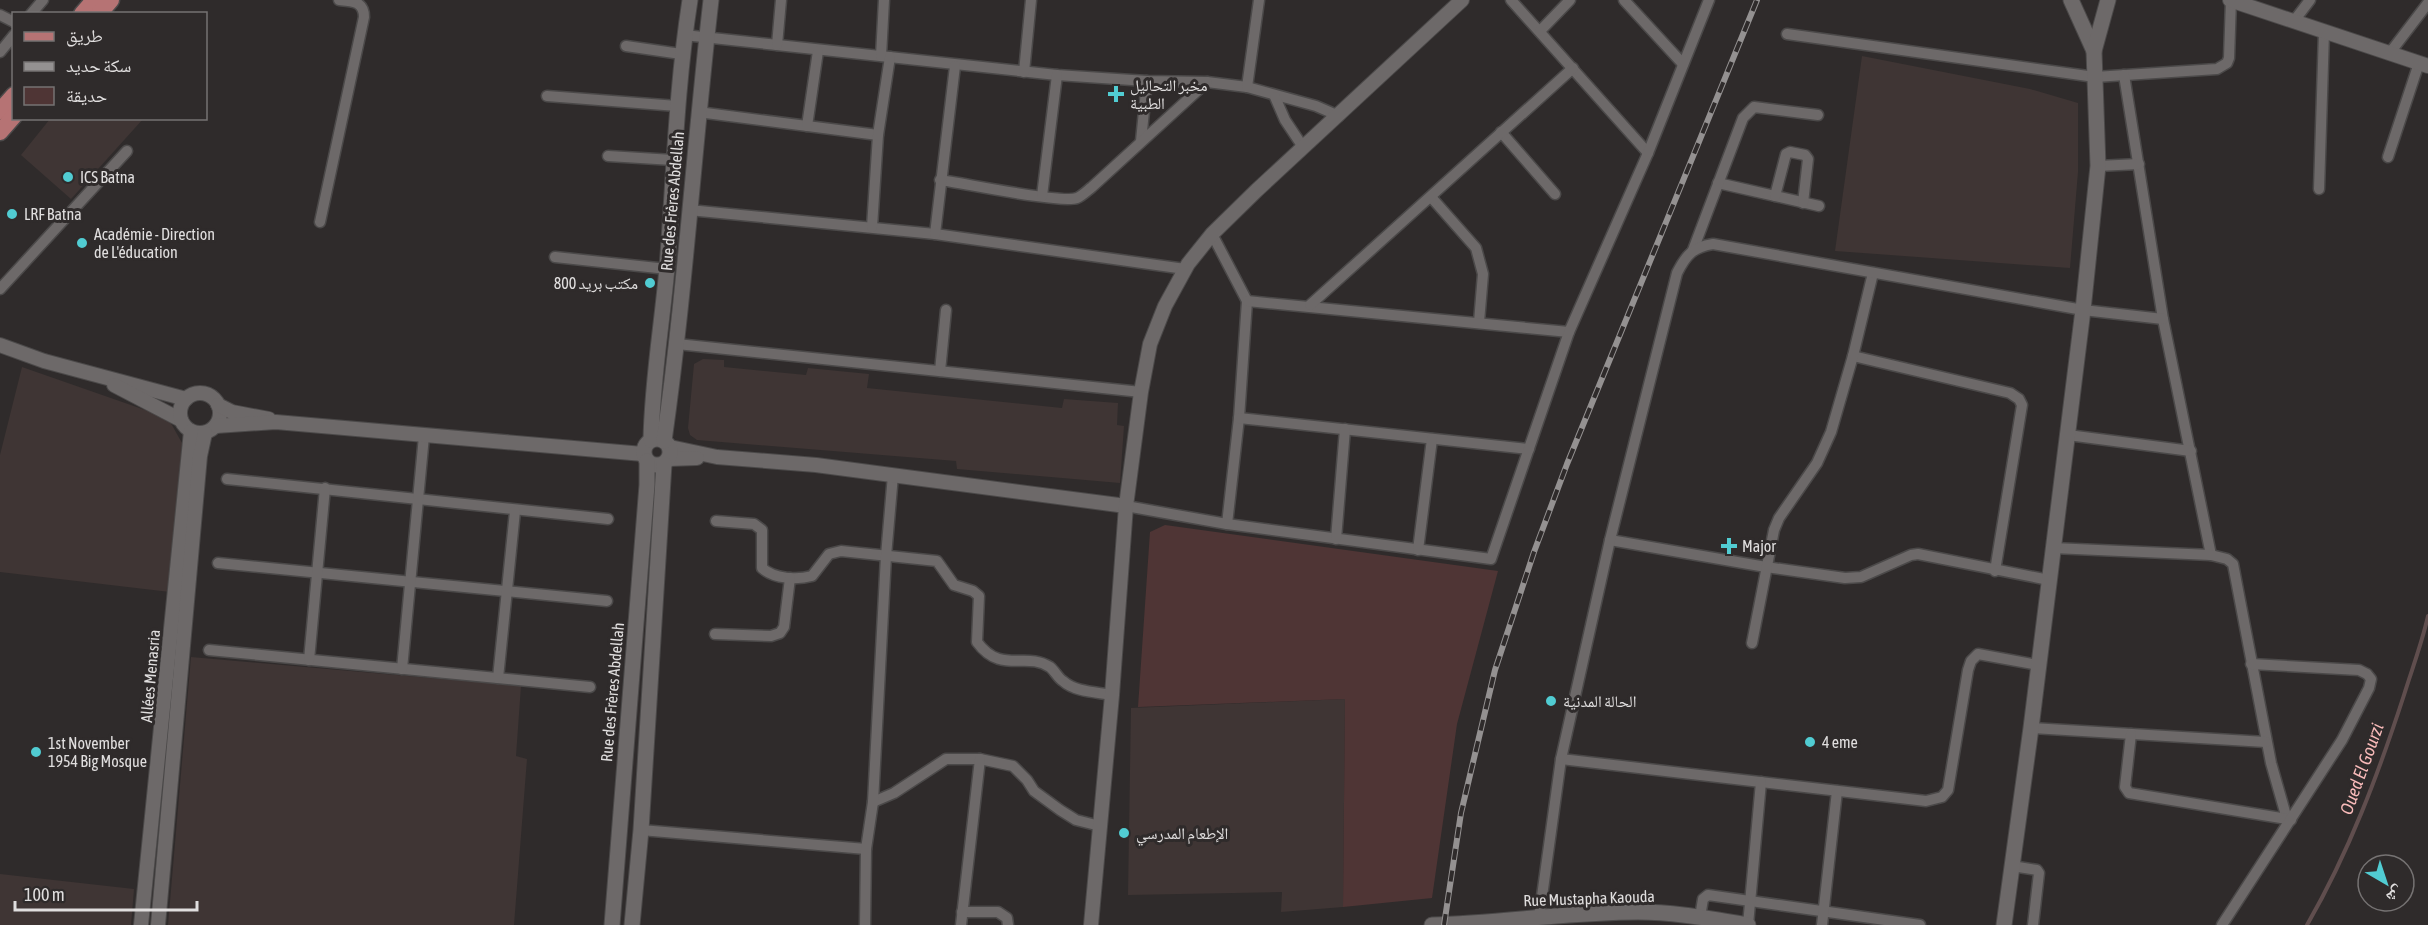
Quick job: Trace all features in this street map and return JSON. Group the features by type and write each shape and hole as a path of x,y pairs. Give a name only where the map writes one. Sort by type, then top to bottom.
{"main road":[{"path":"84,12 94,0"},
{"path":"101,12 111,0"},
{"name":"Rue des Frères Abdellah","path":"663,450 653,391 667,268 681,54 690,0"},
{"name":"Rue des Frères Abdellah","path":"632,925 641,830 663,450 677,344 698,111 711,0"},
{"path":"2071,0 2094,51"},
{"path":"2004,925 2083,310 2098,166 2094,51 2108,0"},
{"path":"0,111 12,97"},
{"path":"0,132 12,118"},
{"path":"645,446 663,450 655,466 645,458 645,446"},
{"name":"Rue des Frères Abdellah","path":"612,925 647,485 645,458"},
{"name":"Rue Mustapha Kaouda","path":"1432,925 1640,912 1700,917 1748,925"}],"street":[{"path":"33,12 43,0"},
{"path":"320,222 364,17 363,8 357,2 339,0"},
{"path":"777,45 781,0"},
{"path":"872,227 886,57 884,0"},
{"path":"1024,72 1031,0"},
{"path":"1247,87 1259,0"},
{"path":"1091,925 1126,506 1141,392 1150,344 1165,306 1185,269 1212,234 1462,0"},
{"path":"1511,0 1648,153"},
{"path":"1540,31 1570,0"},
{"path":"663,450 893,475 1126,506 1227,524 1491,559 1569,332 1648,153 1710,0"},
{"path":"2294,21 2310,0"},
{"path":"1788,34 2095,77 2217,69 2223,67 2229,58 2236,1 2424,65 2388,157"},
{"path":"1629,3 1683,64"},
{"path":"2389,54 2428,3"},
{"path":"2319,189 2324,32"},
{"path":"684,35 955,66 1146,81 1207,82 1247,87 1275,97 1316,106 1339,116"},
{"path":"0,52 12,37"},
{"path":"626,46 681,54"},
{"path":"807,126 818,51"},
{"path":"935,234 955,66"},
{"path":"1310,305 1572,68"},
{"path":"1042,196 1056,75"},
{"path":"2124,75 2163,320 2211,555"},
{"path":"1141,141 1146,81"},
{"path":"940,180 1042,196 1077,198 1207,82"},
{"path":"547,96 678,106"},
{"path":"1275,97 1285,120 1303,147"},
{"path":"1693,250 1743,118 1754,107 1818,115"},
{"path":"698,111 878,135"},
{"path":"1501,132 1555,194"},
{"path":"0,289 127,151"},
{"path":"1775,196 1786,154 1790,152 1805,155 1808,159 1803,203"},
{"path":"608,156 673,160"},
{"path":"2098,166 2139,164"},
{"path":"1718,183 1819,206"},
{"path":"1431,197 1470,239 1479,254 1483,274 1479,322"},
{"path":"689,210 935,234 1185,269"},
{"path":"1212,234 1247,301 1239,418 1227,524"},
{"path":"1539,918 1561,759 1610,540 1677,273 1685,258 1693,250 1713,243 2083,310 2163,320"},
{"path":"555,257 667,268"},
{"path":"1752,643 1774,530 1811,473 1831,432 1853,356 1873,273"},
{"path":"1247,301 1310,305 1569,332"},
{"path":"940,371 946,310"},
{"path":"677,344 1141,392"},
{"path":"0,345 44,361 186,399"},
{"path":"1853,356 2010,393 2019,399 2022,405 1995,571"},
{"path":"93,375 181,420 191,431 276,422 645,458"},
{"path":"181,420 182,405 186,399 200,393 208,395 219,405 232,412 276,422"},
{"path":"158,925 170,703 200,456 211,429 220,417 219,405"},
{"path":"1239,418 1529,449"},
{"path":"1336,539 1345,429"},
{"name":"Allées Menasria","path":"141,925 170,703 191,431"},
{"path":"2068,435 2191,451"},
{"path":"402,669 424,436"},
{"path":"1418,550 1432,439"},
{"path":"865,925 866,849 873,802 886,556 893,475"},
{"path":"227,479 608,519"},
{"path":"309,660 325,488"},
{"path":"498,678 515,511"},
{"path":"716,521 754,524 759,527 762,530 762,568 773,574 790,578 812,576 829,554 834,552 938,561 954,585 976,593 980,602 978,642 989,654 997,659 1050,667 1071,688 1112,695"},
{"path":"1610,540 1766,567 1852,578 1861,577 1917,554 2049,580"},
{"path":"2053,548 2211,555 2227,559 2235,568 2266,742 2289,820"},
{"path":"218,563 607,601"},
{"path":"715,634 771,636 780,633 784,627 790,578"},
{"path":"208,650 591,687"},
{"path":"1561,759 1926,801 1942,797 1948,789 1971,661 1978,654 2038,664"},
{"path":"2222,925 2342,740 2371,680 2367,674 2359,670 2251,664"},
{"path":"2031,728 2266,742"},
{"path":"2131,734 2125,787 2129,793 2289,820"},
{"path":"873,802 894,793 946,759 980,759 1013,766 1034,791 1060,810 1076,820 1100,826"},
{"path":"961,925 980,759"},
{"path":"1748,925 1761,782"},
{"path":"1822,925 1837,791"},
{"path":"641,830 866,849"},
{"path":"2012,866 2037,870 2039,873 2032,925"},
{"path":"1700,917 1706,895 1920,925"},
{"path":"962,912 998,912 1007,918 1008,925"}],"shaded area":[{"path":"1862,56 2030,89 2078,103 2078,172 2070,268 1835,251"},
{"name":"ICS Batna","path":"49,120 142,120 71,199 21,155"},
{"path":"703,359 724,360 724,367 806,375 808,368 869,374 867,388 1062,408 1064,399 1118,403 1117,425 1124,426 1120,483 957,469 956,461 697,440 690,435 688,428 694,364"},
{"path":"22,367 168,418 182,443 170,592 0,572 0,455"},
{"path":"191,657 521,686 516,756 527,759 514,925 168,925"},
{"path":"1345,699 1343,907 1281,912 1282,892 1128,895 1131,708"},
{"path":"0,874 134,889 131,925 0,925"}],"green space":[{"path":"1165,525 1498,571 1457,724 1432,898 1343,907 1345,699 1138,707 1150,532"}],"waterway":[{"name":"Oued El Gourzi","path":"2307,925 2336,870 2373,784 2428,616"}],"railway":[{"path":"1444,925 1461,813 1495,670 1534,552 1567,464 1757,0"}],"place":[{"name":"مخبر التحاليل الطبية","path":"1116,94"},
{"name":"ICS Batna","path":"68,177"},
{"name":"LRF Batna","path":"12,214"},
{"name":"Académie - Direction de L'éducation","path":"82,243"},
{"name":"مكتب بريد 800","path":"650,283"},
{"name":"Major","path":"1729,546"},
{"name":"الحالة المدنية","path":"1551,701"},
{"name":"4 eme","path":"1810,742"},
{"name":"1st November 1954 Big Mosque","path":"36,752"},
{"name":"الإطعام المدرسي","path":"1124,833"}]}
